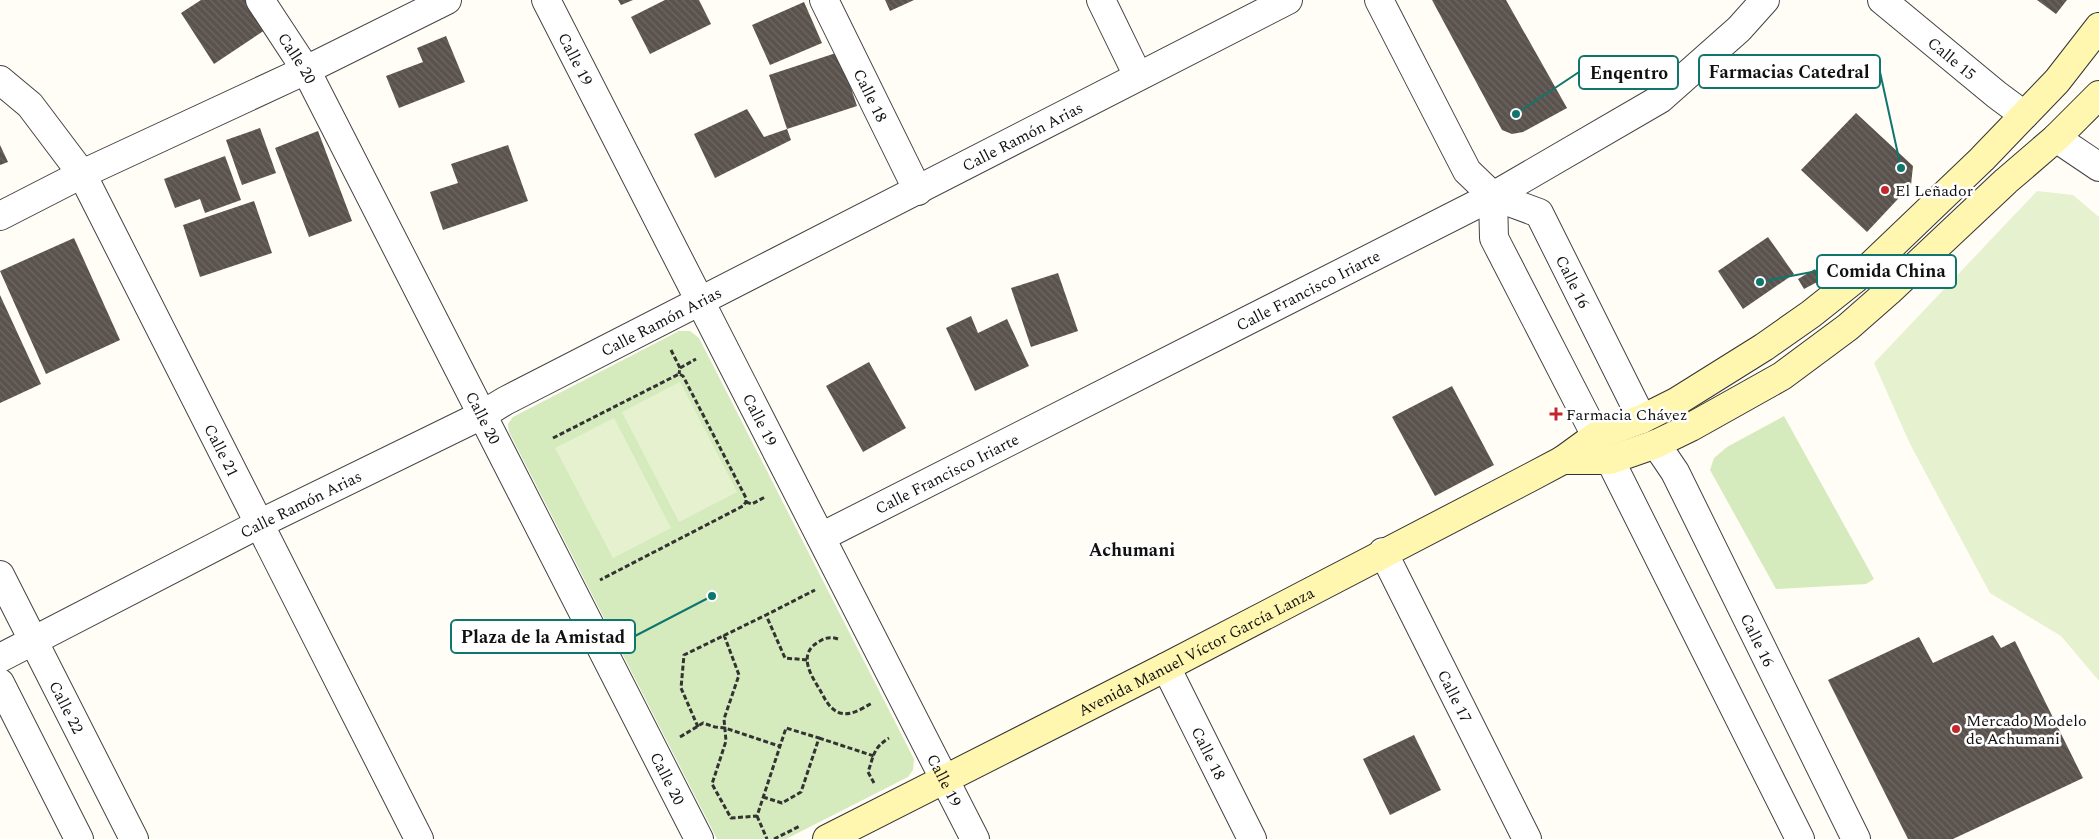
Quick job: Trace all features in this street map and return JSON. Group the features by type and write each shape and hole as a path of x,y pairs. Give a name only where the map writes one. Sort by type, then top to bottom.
{"main road":[{"path":"2099,27 2057,81 1982,159 1858,277 1811,314 1764,347 1676,402 1642,419 1656,444 1782,376 1848,327 1890,291 2006,181 2056,138 2099,95"},
{"path":"2024,115 2056,138"},
{"name":"Avenida Manuel Víctor García Lanza","path":"818,830 945,779 1166,667 1383,552 1563,460 1596,436 1642,419"},
{"path":"1596,436 1610,460"},
{"name":"Avenida Manuel Víctor García Lanza","path":"1563,460 1610,460 1656,444"}],"street":[{"name":"Calle 20","path":"260,0 306,70 700,839"},
{"path":"0,216 82,174 306,70 447,0"},
{"name":"Calle 19","path":"546,0 975,839"},
{"name":"Calle 18","path":"824,0 918,191"},
{"path":"1101,0 1138,76"},
{"name":"Calle Ramón Arias","path":"0,658 259,524 482,414 505,400 918,191 1288,0"},
{"name":"Calle 16","path":"1378,0 1467,172 1493,196 1539,213 1642,419"},
{"name":"Calle Francisco Iriarte","path":"822,537 1493,196 1660,99 1738,29 1765,0"},
{"name":"Calle 15","path":"1882,0 2024,115"},
{"name":"Calle 21","path":"0,80 30,105 82,174 419,839"},
{"path":"2056,138 2099,167"},
{"path":"1493,196 1494,238 1596,436"},
{"name":"Calle 16","path":"1656,444 1675,472 1856,839"},
{"path":"1610,460 1800,839"},
{"name":"Calle 17","path":"1383,552 1527,839"},
{"name":"Calle 22","path":"0,575 134,839"},
{"name":"Calle 18","path":"1166,667 1252,839"},
{"path":"0,683 79,839"}],"path":[{"path":"670,347 680,368 679,374"},
{"path":"680,368 697,359"},
{"path":"553,438 679,374"},
{"path":"679,374 684,376 746,502 752,504 769,495"},
{"path":"600,581 743,506 746,502"},
{"path":"698,727 681,688 684,655 820,587"},
{"path":"766,614 785,658 806,660"},
{"path":"724,635 739,675 724,719 726,741 712,784 731,818 757,816"},
{"path":"841,639 825,638 816,643 809,650 806,660 808,670 829,706 841,713 855,712 877,700"},
{"path":"673,741 703,724 725,728 779,746"},
{"path":"767,839 757,816 786,728 874,756"},
{"path":"876,788 868,772 878,745 895,735"},
{"path":"763,797 782,803 801,792 819,738"},
{"path":"774,839 818,830"}],"green space":[{"path":"2037,191 2073,195 2099,217 2099,681 2061,636 1990,593 1910,444 1874,363"},
{"path":"679,331 690,331 699,338 914,759 913,770 908,777 786,839 717,839 509,432 508,424 513,417"},
{"path":"680,382 737,492 679,522 622,412"},
{"path":"1784,416 1874,579 1866,584 1776,589 1710,470 1714,458 1727,447"},
{"path":"614,418 671,528 613,558 555,448"}],"building":[{"path":"201,0 249,0 268,28 214,64 181,13"},
{"path":"618,0 633,0 621,5"},
{"path":"665,0 699,0 711,24 650,54 631,17"},
{"path":"885,0 914,0 890,11"},
{"path":"1432,0 1506,0 1567,108 1523,132 1512,134 1502,130"},
{"path":"2037,0 2067,0 2056,14"},
{"path":"804,2 822,43 770,65 752,25"},
{"path":"446,36 465,82 399,108 386,76 423,62 417,48"},
{"path":"839,52 857,106 787,129 769,75"},
{"path":"747,109 764,137 787,129 791,140 715,178 694,134"},
{"path":"1856,113 1913,166 1911,185 1867,232 1801,170"},
{"path":"260,128 276,173 242,185 226,140"},
{"path":"318,131 352,221 309,237 275,148"},
{"path":"0,145 8,162 0,165"},
{"path":"508,145 528,201 443,230 430,192 458,183 451,164"},
{"path":"225,156 241,200 205,213 200,199 175,208 164,179"},
{"path":"254,201 272,253 200,277 183,225"},
{"path":"1768,237 1794,274 1743,309 1718,271"},
{"path":"74,238 120,340 46,374 0,271"},
{"path":"1815,269 1821,280 1804,289 1798,279"},
{"path":"1058,273 1078,331 1031,347 1011,288"},
{"path":"0,295 41,384 0,403"},
{"path":"971,316 978,333 1007,319 1029,366 975,391 946,328"},
{"path":"869,362 906,428 863,452 826,386"},
{"path":"1452,386 1494,465 1435,496 1392,417"},
{"name":"Mercado Modelo de Achumani","path":"1993,635 2001,648 2015,641 2083,778 1953,839 1908,839 1828,680 1919,637 1933,663"},
{"path":"1414,735 1441,790 1390,815 1363,759"}],"place":[{"name":"Enqentro","path":"1516,114"},
{"name":"Farmacias Catedral","path":"1901,168"},
{"name":"El Leñador","path":"1885,190"},
{"name":"Comida China","path":"1760,282"},
{"name":"Farmacia Chávez","path":"1556,414"},
{"name":"Plaza de la Amistad","path":"712,596"},
{"name":"Mercado Modelo de Achumani","path":"1956,729"}],"district":[{"name":"Achumani","path":"1132,550"}]}
